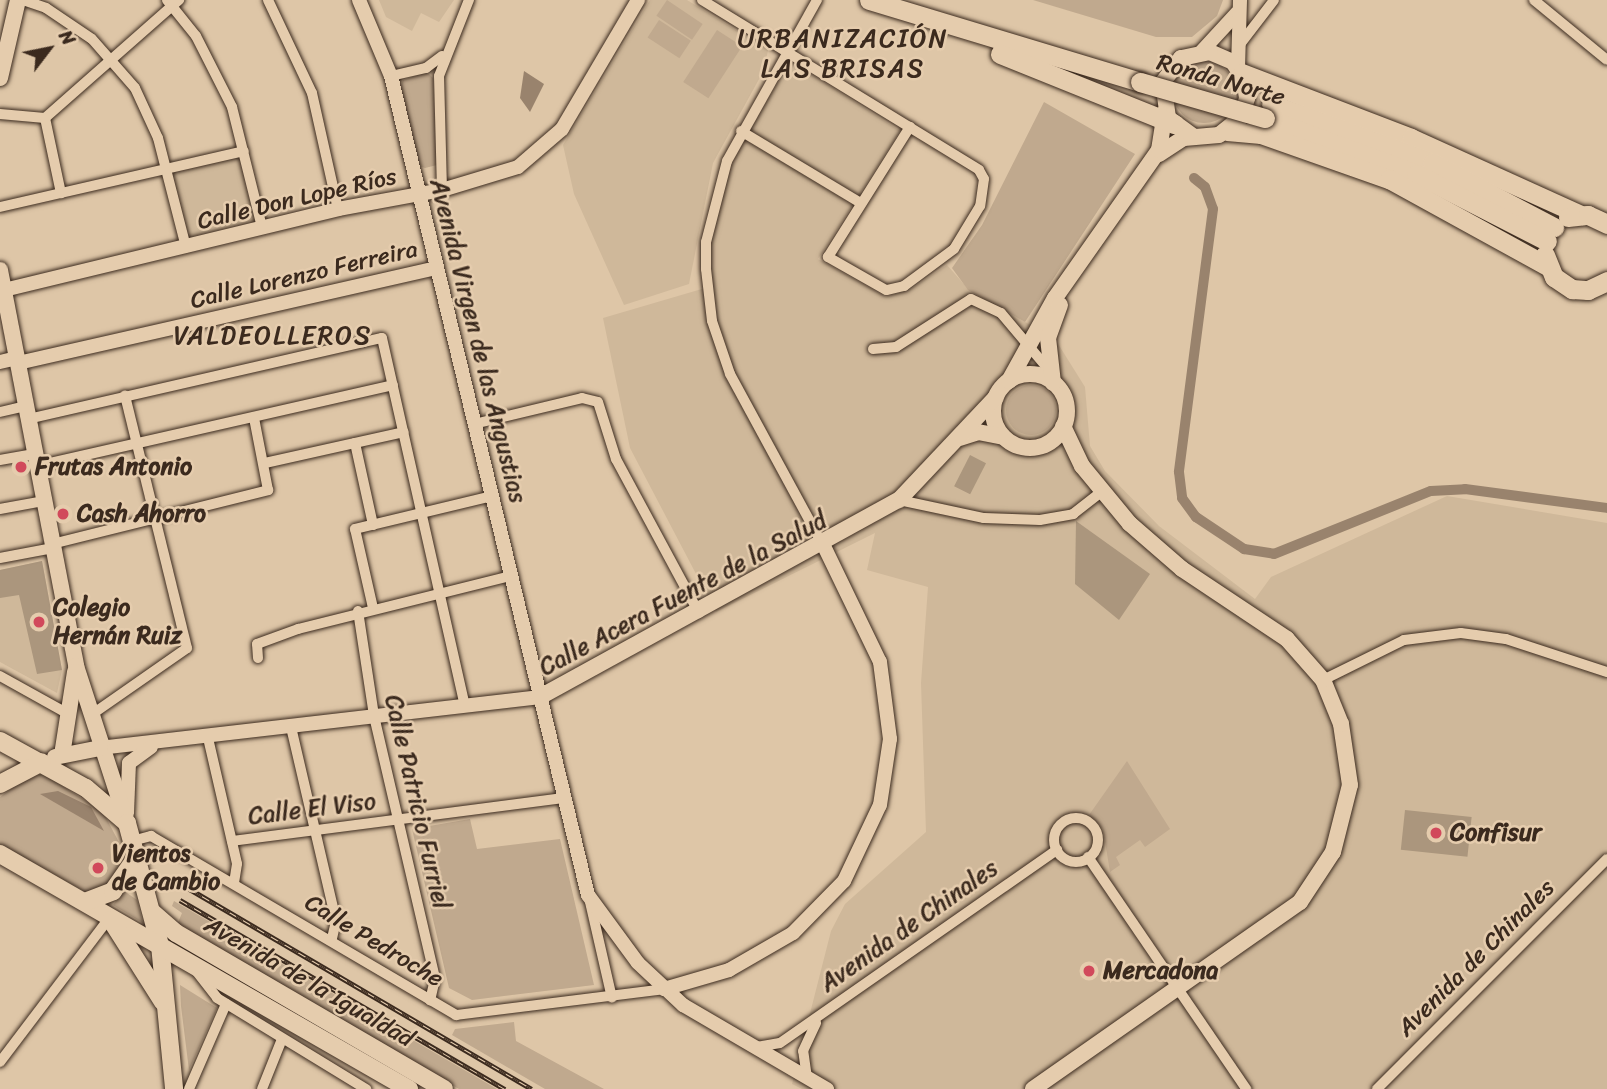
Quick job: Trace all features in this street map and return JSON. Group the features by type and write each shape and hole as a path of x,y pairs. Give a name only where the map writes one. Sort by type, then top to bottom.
{"highway":[{"name":"Ronda Norte","path":"869,0 970,34 1140,82 1268,111 1551,234"},
{"path":"970,34 1072,88 1168,118"},
{"path":"1240,71 1401,133 1581,215 1607,223"},
{"path":"1227,131 1261,134 1389,179 1548,266 1562,284 1588,290 1607,299"},
{"path":"1548,266 1551,234 1581,215"},
{"path":"1588,290 1607,281"}],"main road":[{"path":"0,78 20,0"},
{"path":"1004,437 993,414 996,397 1009,381 1077,269 1154,159 1168,118 1161,91 1167,72 1181,58 1202,51 1218,54 1240,71 1245,108 1227,131 1193,136 1154,159"},
{"path":"1168,118 1193,136"},
{"path":"1033,1089 1300,902 1333,852 1346,816 1348,755 1323,680 1287,639 1157,550 1082,466 1063,426 1065,401 1051,377 1048,338 1077,269"},
{"path":"0,270 4,309 17,361 76,666 100,748 127,823 160,944 174,1089"},
{"path":"1009,381 1034,375 1051,377"},
{"name":"Calle Acera Fuente de la Salud","path":"540,697 824,546 899,500 996,397"},
{"path":"1043,446 1063,426"},
{"path":"960,438 978,432 1004,437 1018,446 1043,446 1082,466"},
{"path":"62,755 76,666"},
{"path":"0,741 86,788 127,823"},
{"path":"0,784 42,762 62,755 100,748"},
{"path":"85,902 113,891 134,850"},
{"name":"Avenida de la Igualdad","path":"0,854 409,1089"},
{"name":"Avenida de la Igualdad","path":"153,913 176,933 444,1089"},
{"path":"110,917 165,1006"}],"street":[{"path":"20,0 70,22 113,59 148,112 167,169 186,247"},
{"path":"268,0 312,93 338,209"},
{"name":"Avenida Virgen de las Angustias","path":"359,0 391,76 588,895 611,930 664,989 748,1046 807,1079"},
{"path":"442,190 437,98 444,53 470,0"},
{"name":"Calle Don Lope Ríos","path":"4,290 338,209 442,190 518,167 547,146 638,0"},
{"path":"702,0 910,127 979,170 984,192 975,216 946,256 895,289 876,287 828,257 910,127"},
{"path":"664,989 729,970 793,933 844,881 880,805 890,738 888,695 880,662 824,546 746,411 712,321 706,242 717,189 741,131 817,0"},
{"path":"1236,49 1274,0"},
{"path":"1534,0 1607,60"},
{"path":"1240,1 1236,49 1240,71"},
{"path":"1202,51 1232,23 1240,1"},
{"path":"0,114 46,118 173,2 217,71 244,151 262,227"},
{"path":"391,76 426,68 444,53"},
{"path":"46,118 61,193"},
{"path":"741,131 861,203"},
{"path":"0,207 244,151"},
{"name":"Calle Lorenzo Ferreira","path":"0,362 17,361 436,268"},
{"path":"873,349 896,347 971,299 1001,313 1051,377"},
{"path":"0,412 27,412 125,396 382,338 465,705"},
{"path":"0,460 36,460 137,444 393,385"},
{"path":"90,715 187,648 125,396"},
{"path":"474,424 582,398 598,402 616,459 699,613"},
{"path":"0,558 268,490 265,463 254,418"},
{"path":"265,463 404,432"},
{"path":"355,443 373,525"},
{"path":"899,500 984,518 1040,520 1073,514 1102,491"},
{"path":"373,608 355,529 492,496"},
{"path":"0,509 44,501"},
{"path":"258,658 257,644 358,611 511,576"},
{"name":"Calle Patricio Furriel","path":"358,611 374,716 435,979 430,1000"},
{"path":"1323,680 1404,640 1461,633 1507,639 1607,672"},
{"path":"0,676 70,715"},
{"name":"Calle Acera Fuente de la Salud","path":"100,748 208,738 540,697"},
{"path":"291,727 335,921 332,940"},
{"path":"208,738 232,841 234,882"},
{"path":"127,823 129,764 155,744"},
{"name":"Calle El Viso","path":"232,841 564,798"},
{"path":"1081,818 1096,833 1096,846 1088,858 1074,861 1057,850 1054,836 1061,824 1081,818"},
{"name":"Calle Pedroche","path":"134,850 150,836 234,882 430,1000 467,1017 664,989"},
{"name":"Avenida de Chinales","path":"748,1046 780,1043 1057,850"},
{"path":"1088,858 1246,1089"},
{"name":"Avenida de Chinales","path":"1377,1089 1607,859"},
{"path":"588,895 612,998"},
{"path":"0,1062 110,917"},
{"name":"Avenida de la Igualdad","path":"189,962 226,1004 363,1088"},
{"path":"189,1089 226,1004"},
{"name":"Avenida de Chinales","path":"807,1079 804,1043 822,1015"},
{"path":"262,1089 282,1039"},
{"path":"807,1079 827,1089"}],"shaded area":[{"path":"379,0 454,0 439,22 421,13 412,31 386,17"},
{"path":"650,0 687,0 768,50 764,70 713,163 689,284 624,305 574,194 563,145"},
{"path":"667,0 703,24 692,40 656,16"},
{"path":"1033,0 1223,0 1217,16 1192,37 1156,37"},
{"path":"659,20 691,41 679,58 648,38"},
{"path":"717,30 742,46 708,98 683,82"},
{"path":"791,61 900,131 818,259 886,297 911,289 947,265 969,290 1055,339 1085,387 1090,446 1105,471 1159,526 1255,599 1271,577 1447,496 1607,523 1607,1089 802,1089 792,1084 831,931 845,904 926,832 921,683 928,587 867,570 875,533 716,612 630,448 603,318 712,286 711,243 723,189 738,149"},
{"path":"1204,61 1226,70 1235,92 1226,114 1204,123 1182,114 1173,92 1182,70"},
{"path":"524,71 544,84 530,112 520,98"},
{"path":"427,72 433,78 437,165 425,168 418,166 400,88 403,80"},
{"path":"1044,102 1135,154 1025,322 968,290 952,268 982,225"},
{"path":"239,154 255,224 187,240 171,170"},
{"path":"1031,385 1048,393 1056,410 1048,427 1031,435 1014,427 1006,410 1014,393"},
{"path":"42,561 62,670 57,693 0,662 0,570"},
{"path":"1127,761 1170,829 1145,847 1140,840 1116,857 1120,865 1110,872 1103,829 1089,815"},
{"path":"30,775 45,775 103,812 122,848 122,861 110,885 89,894 0,844 0,797"},
{"path":"58,791 91,807 104,831 40,794"},
{"path":"470,819 477,849 560,839 594,985 472,1000 449,988 412,829"},
{"path":"124,891 137,900 143,923 113,905"},
{"path":"174,901 497,1089 459,1089 177,925 182,913 172,906"},
{"path":"180,985 217,1008 189,1070 181,1006"},
{"path":"514,1022 516,1041 604,1089 545,1089 452,1035 455,1029"}],"building":[{"path":"970,455 986,463 970,494 954,486"},
{"path":"1076,521 1150,574 1119,620 1075,584"},
{"name":"Colegio Hernán Ruiz","path":"42,561 62,670 37,674 19,595 0,598 0,570"},
{"name":"Confisur","path":"1405,810 1472,817 1467,857 1401,850"}],"waterway":[{"path":"1194,178 1205,187 1213,209 1179,472 1182,498 1196,517 1244,549 1274,554 1431,491 1465,489 1607,508"}],"railway":[{"path":"188,888 532,1089"},
{"path":"180,900 505,1089"}],"place":[{"name":"Frutas Antonio","path":"21,467"},
{"name":"Cash Ahorro","path":"63,514"},
{"name":"Colegio Hernán Ruiz","path":"39,622"},
{"name":"Confisur","path":"1436,833"},
{"name":"Vientos de Cambio","path":"98,868"},
{"name":"Mercadona","path":"1089,971"}],"district":[{"name":"URBANIZACIÓN LAS BRISAS","path":"843,54"},
{"name":"VALDEOLLEROS","path":"273,336"}]}
